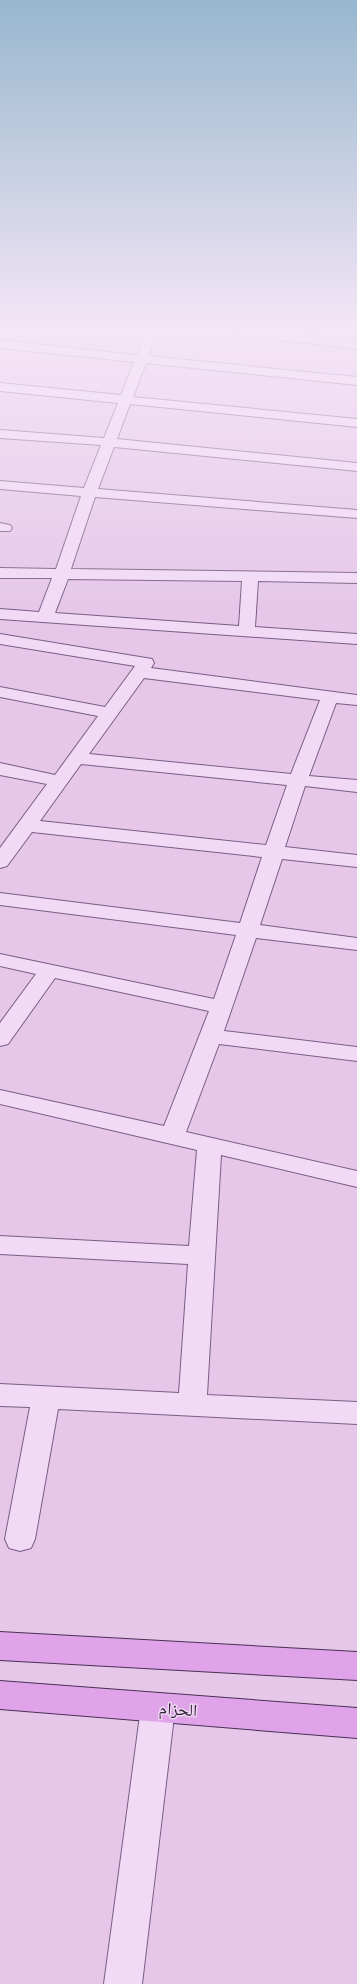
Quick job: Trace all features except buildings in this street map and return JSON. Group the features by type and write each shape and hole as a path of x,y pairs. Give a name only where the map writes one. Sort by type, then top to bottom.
{"main road":[{"path":"0,1646 357,1666"},
{"name":"الحزام","path":"0,1695 357,1723"}],"street":[{"path":"45,617 62,574 89,493 115,424"},
{"path":"0,434 108,442 357,467"},
{"path":"0,485 357,514"},
{"path":"0,573 357,578"},
{"path":"247,631 250,577"},
{"path":"0,614 357,639"},
{"path":"0,639 146,663 0,861"},
{"path":"140,672 357,700"},
{"path":"0,692 109,714"},
{"path":"173,1135 222,1007 298,780 330,696"},
{"path":"76,758 357,786"},
{"path":"0,768 59,781"},
{"path":"27,826 357,861"},
{"path":"0,899 357,944"},
{"path":"0,960 222,1007"},
{"path":"0,1039 50,970"},
{"path":"211,1036 357,1054"},
{"path":"0,1097 173,1135 210,1146 357,1179"},
{"path":"192,1404 210,1146"},
{"path":"0,1245 202,1256"},
{"path":"0,1395 357,1413"},
{"path":"20,1539 46,1397"},
{"path":"123,1984 158,1708"}]}
